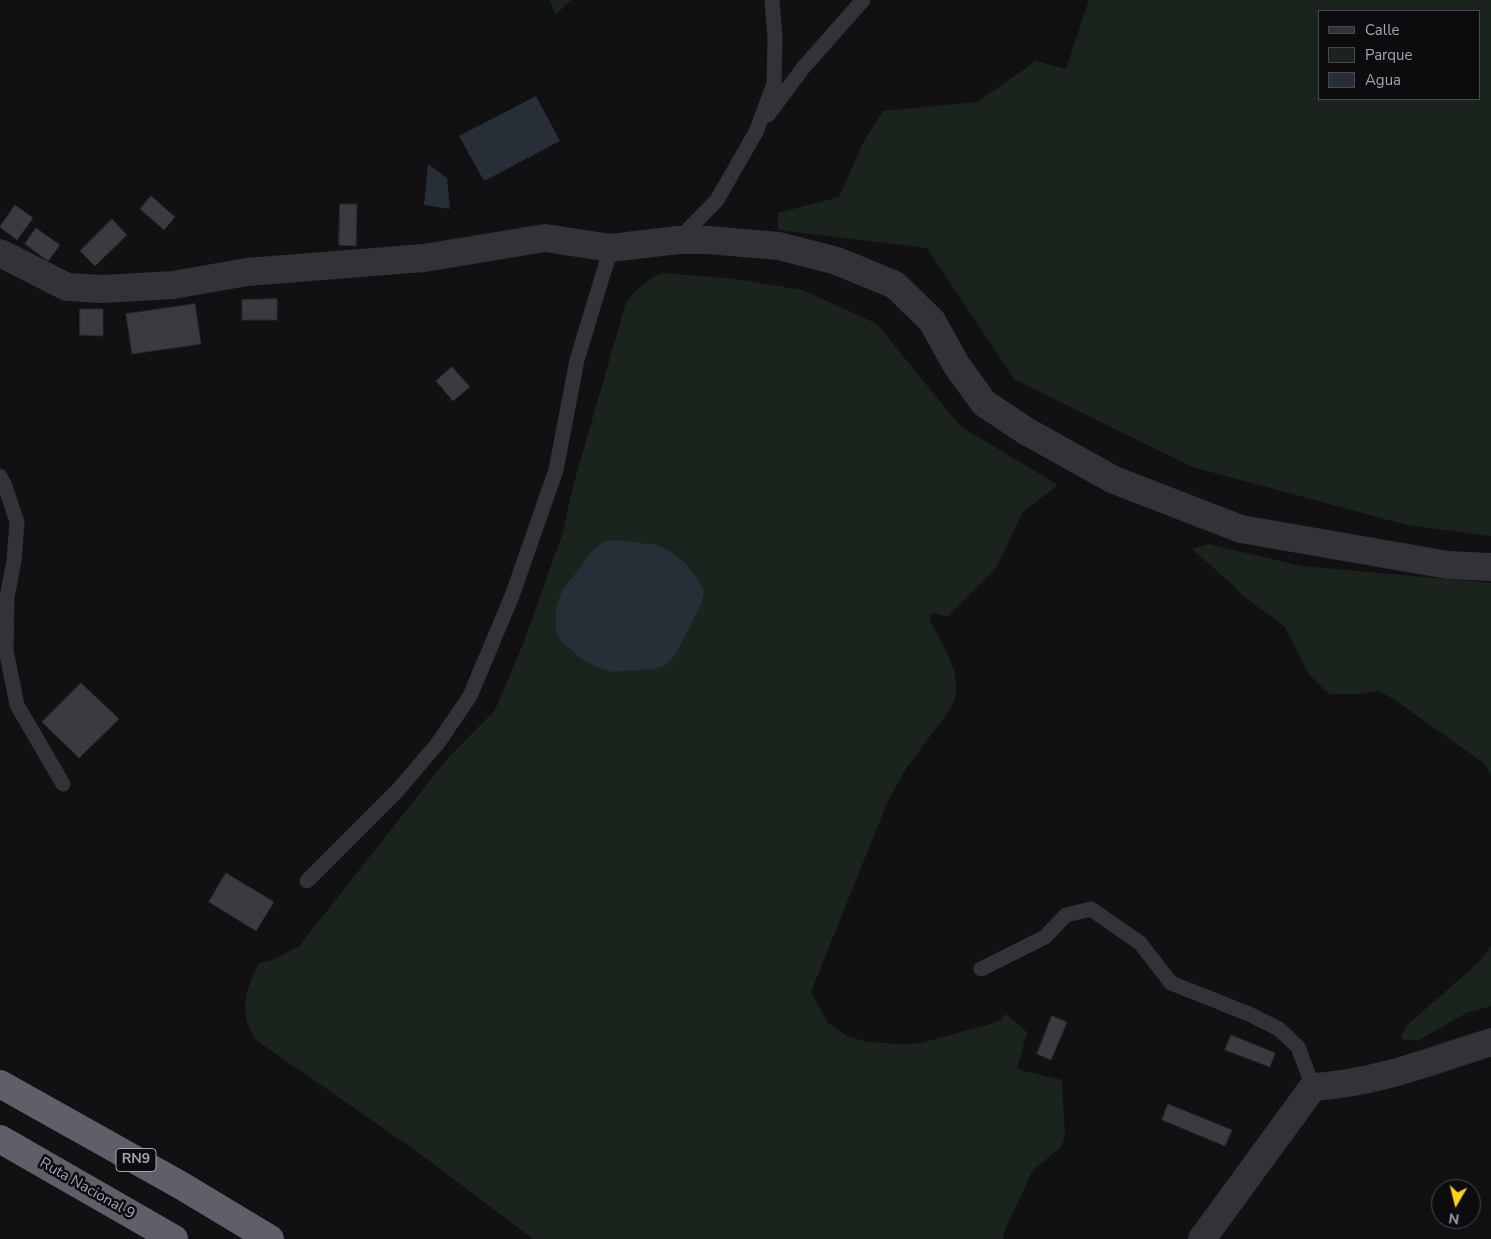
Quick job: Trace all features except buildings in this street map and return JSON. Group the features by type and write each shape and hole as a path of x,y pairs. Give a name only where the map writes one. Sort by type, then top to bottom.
{"highway":[{"name":"RN9","path":"0,1084 182,1186 270,1239"},
{"name":"Ruta Nacional 9","path":"0,1139 174,1239"}],"street":[{"path":"0,252 67,287 103,289 173,285 247,272 424,258 545,238 611,248 678,240 708,240 778,246 837,261 895,285 932,321 957,366 984,403 1026,431 1114,480 1240,529 1448,565 1491,568"},
{"path":"1202,1239 1313,1087 1330,1086 1404,1070 1491,1042"}],"lane":[{"path":"756,132 774,84 775,38 772,0"},
{"path":"678,240 717,200 756,132 803,68 863,0"},
{"path":"307,881 398,790 438,743 470,696 512,596 556,470 577,360 611,248"},
{"path":"0,476 17,522 14,561 7,597 6,650 17,704 63,784"},
{"path":"981,969 1045,937 1066,915 1091,908 1140,943 1171,983 1249,1014 1279,1029 1298,1046 1313,1087"}],"green space":[{"path":"550,0 572,0 555,15"},
{"path":"1089,0 1491,0 1491,536 1407,525 1192,467 1014,379 927,248 778,230 778,213 839,197 863,143 883,111 977,102 1036,61 1066,69"},
{"path":"662,273 736,279 803,290 877,324 960,426 1058,485 1023,512 996,568 947,617 934,613 931,614 930,620 947,652 955,675 955,697 951,708 905,770 887,803 811,992 828,1023 847,1036 867,1042 921,1043 999,1021 1006,1014 1027,1032 1017,1069 1062,1080 1065,1138 1061,1147 1033,1170 1004,1232 1003,1239 533,1239 419,1153 256,1040 250,1030 245,1011 247,992 259,963 273,960 299,946 447,759 495,710 524,642 563,532 572,490 626,302 642,285"},
{"path":"1208,544 1302,566 1491,583 1491,776 1485,764 1392,698 1378,691 1361,694 1330,694 1308,673 1285,627 1239,593 1235,587 1192,549"},
{"path":"1491,945 1491,1006 1466,1013 1417,1041 1401,1039 1405,1027 1480,961"}],"water":[{"path":"536,96 560,141 484,181 459,136"},
{"path":"428,164 447,178 450,209 424,205"},
{"path":"616,540 657,545 671,552 686,564 698,579 704,592 701,605 675,655 666,665 654,669 613,672 597,667 582,659 560,640 556,631 556,608 562,591 593,550 603,542"}]}
